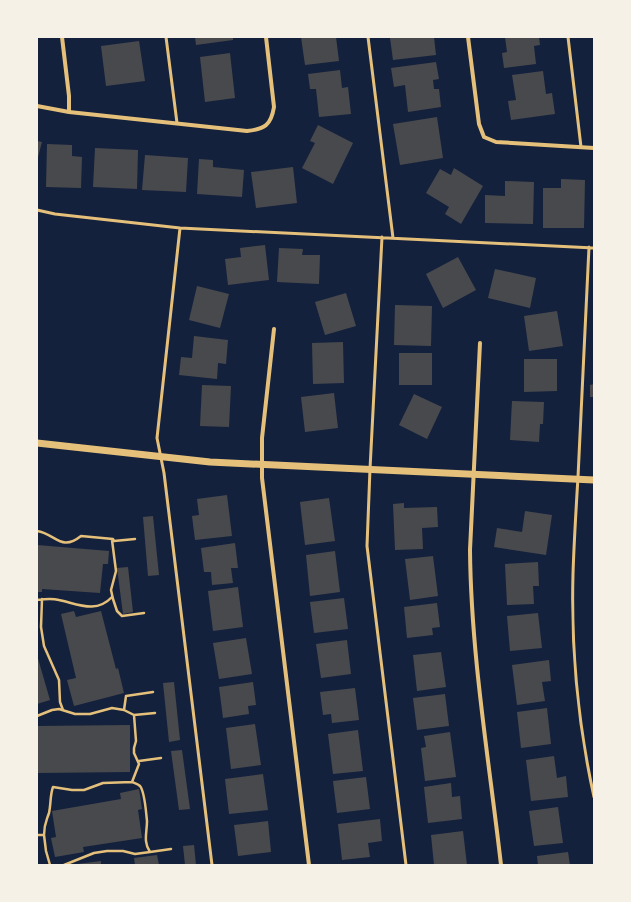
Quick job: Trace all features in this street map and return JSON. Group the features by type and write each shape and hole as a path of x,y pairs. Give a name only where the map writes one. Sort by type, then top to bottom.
{"street":[{"path":"62,37 69,96 69,112"},
{"path":"37,106 69,112 247,131 263,128 269,123 273,116 274,107 266,37"},
{"path":"468,37 477,117 484,137 496,142 505,143 594,148"},
{"path":"274,329 262,438 261,465 263,493 309,865"},
{"path":"480,343 470,550 472,616 501,865"},
{"path":"37,443 210,462 594,480"}],"lane":[{"path":"166,37 177,123"},
{"path":"368,37 393,238"},
{"path":"568,37 581,147"},
{"path":"37,210 55,214 180,228 594,248"},
{"path":"180,228 157,438 164,473 212,865"},
{"path":"382,237 367,546 406,865"},
{"path":"589,247 573,574 574,643 579,711 594,797"}],"path":[{"path":"37,531 51,536 60,542 66,543 74,542 81,536 112,539 114,541 135,540"},
{"path":"112,539 116,571 111,590 117,610 122,616 144,613"},
{"path":"37,600 60,600 70,604 97,607 107,603 112,597"},
{"path":"42,600 41,627 44,646 50,663 59,680 60,702 63,710"},
{"path":"124,710 126,696 153,692"},
{"path":"37,716 52,710 63,710 75,714 90,714 112,708 124,710 134,715 155,713"},
{"path":"132,782 140,764 134,753 136,741 134,715"},
{"path":"139,760 161,758"},
{"path":"50,865 46,851 44,825 49,812 53,787 84,790 103,782 132,782 140,786 144,794 147,822 145,831 150,852"},
{"path":"37,835 44,835"},
{"path":"64,865 94,853 106,851 123,851 135,854 171,849"}],"building":[{"path":"195,37 233,37 233,40 196,45"},
{"path":"301,37 336,37 339,61 305,65"},
{"path":"434,37 436,55 393,60 390,38"},
{"path":"505,37 539,37 540,45 534,46 536,64 504,68 502,53 507,52"},
{"path":"139,41 145,81 106,86 101,46"},
{"path":"230,53 235,98 205,102 200,57"},
{"path":"436,62 439,79 433,80 434,89 439,89 441,107 408,112 405,85 394,87 391,68"},
{"path":"340,70 342,88 348,87 351,114 319,117 316,89 310,89 308,74"},
{"path":"543,71 546,94 552,93 555,114 511,120 508,101 516,100 512,75"},
{"path":"437,117 443,158 400,165 393,124"},
{"path":"318,125 353,143 333,184 302,168 315,143 310,141"},
{"path":"37,141 42,142 38,157 37,157"},
{"path":"47,144 72,145 72,156 82,157 81,188 46,187"},
{"path":"95,148 138,150 137,189 93,187"},
{"path":"145,155 188,158 186,192 142,190"},
{"path":"199,159 213,160 213,167 244,170 242,197 197,194"},
{"path":"293,167 297,203 256,208 251,172"},
{"path":"454,168 483,186 461,224 445,214 449,207 426,193 440,169 451,175"},
{"path":"561,179 585,180 584,228 543,228 543,188 561,188"},
{"path":"505,181 534,182 533,224 485,223 485,195 505,196"},
{"path":"265,245 269,280 228,285 225,259 241,257 240,248"},
{"path":"279,248 303,249 302,255 320,255 319,284 277,282"},
{"path":"458,257 476,290 443,308 426,274"},
{"path":"495,269 536,278 530,308 488,298"},
{"path":"197,286 229,294 220,328 189,320"},
{"path":"346,293 356,326 325,335 315,302"},
{"path":"395,305 432,306 431,346 394,345"},
{"path":"557,311 563,346 529,351 524,316"},
{"path":"194,336 228,340 226,364 218,363 217,379 179,375 181,357 192,358"},
{"path":"343,342 344,383 313,384 312,343"},
{"path":"399,353 432,353 432,385 399,385"},
{"path":"524,359 557,359 557,391 524,392"},
{"path":"594,384 594,397 590,397 590,385"},
{"path":"202,385 231,386 229,427 200,426"},
{"path":"334,393 338,428 305,432 301,397"},
{"path":"414,394 442,407 427,439 399,425"},
{"path":"512,401 544,402 543,424 540,424 539,442 510,440"},
{"path":"227,495 232,536 195,540 192,516 199,515 197,499"},
{"path":"329,498 335,541 305,545 300,502"},
{"path":"404,503 404,508 437,507 438,527 422,528 423,549 395,550 393,504"},
{"path":"525,511 552,515 546,555 494,547 497,528 522,532"},
{"path":"153,516 159,575 148,576 143,517"},
{"path":"235,543 238,568 231,568 233,583 212,585 211,572 204,572 201,548"},
{"path":"37,545 109,551 108,564 103,564 100,593 42,589 42,592 37,592"},
{"path":"335,551 340,592 310,596 306,555"},
{"path":"433,556 438,596 410,600 405,559"},
{"path":"538,562 539,586 533,586 534,604 507,605 505,564"},
{"path":"128,567 133,612 123,614 117,568"},
{"path":"238,587 243,627 213,631 208,591"},
{"path":"344,598 348,629 314,633 310,602"},
{"path":"437,603 440,627 432,628 433,635 407,638 404,607"},
{"path":"74,611 76,617 101,611 116,669 118,668 124,693 74,706 67,680 76,678 61,614"},
{"path":"538,613 542,648 510,651 507,616"},
{"path":"246,638 252,674 219,679 213,643"},
{"path":"347,640 351,674 321,678 316,644"},
{"path":"441,652 446,687 417,691 413,655"},
{"path":"37,655 50,700 37,704"},
{"path":"549,660 551,681 542,682 545,701 517,705 512,665"},
{"path":"174,682 180,740 169,742 163,683"},
{"path":"253,682 256,705 248,706 249,714 223,718 219,687"},
{"path":"355,688 359,720 332,723 331,714 323,715 320,692"},
{"path":"445,694 449,726 417,730 413,698"},
{"path":"547,708 551,744 521,748 517,712"},
{"path":"255,724 261,765 231,769 226,728"},
{"path":"130,725 130,772 37,773 37,726"},
{"path":"358,730 363,771 333,774 328,734"},
{"path":"450,732 456,777 425,781 421,748 426,747 424,736"},
{"path":"182,750 190,809 179,810 171,751"},
{"path":"554,756 557,778 566,776 568,797 531,801 526,760"},
{"path":"263,774 268,810 229,814 225,779"},
{"path":"366,777 370,809 337,813 333,781"},
{"path":"451,783 452,797 460,796 462,819 428,823 424,787"},
{"path":"139,789 142,809 138,810 142,838 83,847 84,852 55,857 51,838 56,837 52,811 121,799 120,793"},
{"path":"558,807 563,843 534,846 529,811"},
{"path":"380,819 382,841 368,843 370,857 342,860 338,824"},
{"path":"268,821 271,852 238,856 234,825"},
{"path":"463,831 467,865 434,865 431,835"},
{"path":"194,845 196,865 185,865 183,846"},
{"path":"568,852 570,865 538,865 537,856"},
{"path":"157,855 159,865 135,865 134,858"},
{"path":"101,861 101,865 77,865 77,864"}]}
